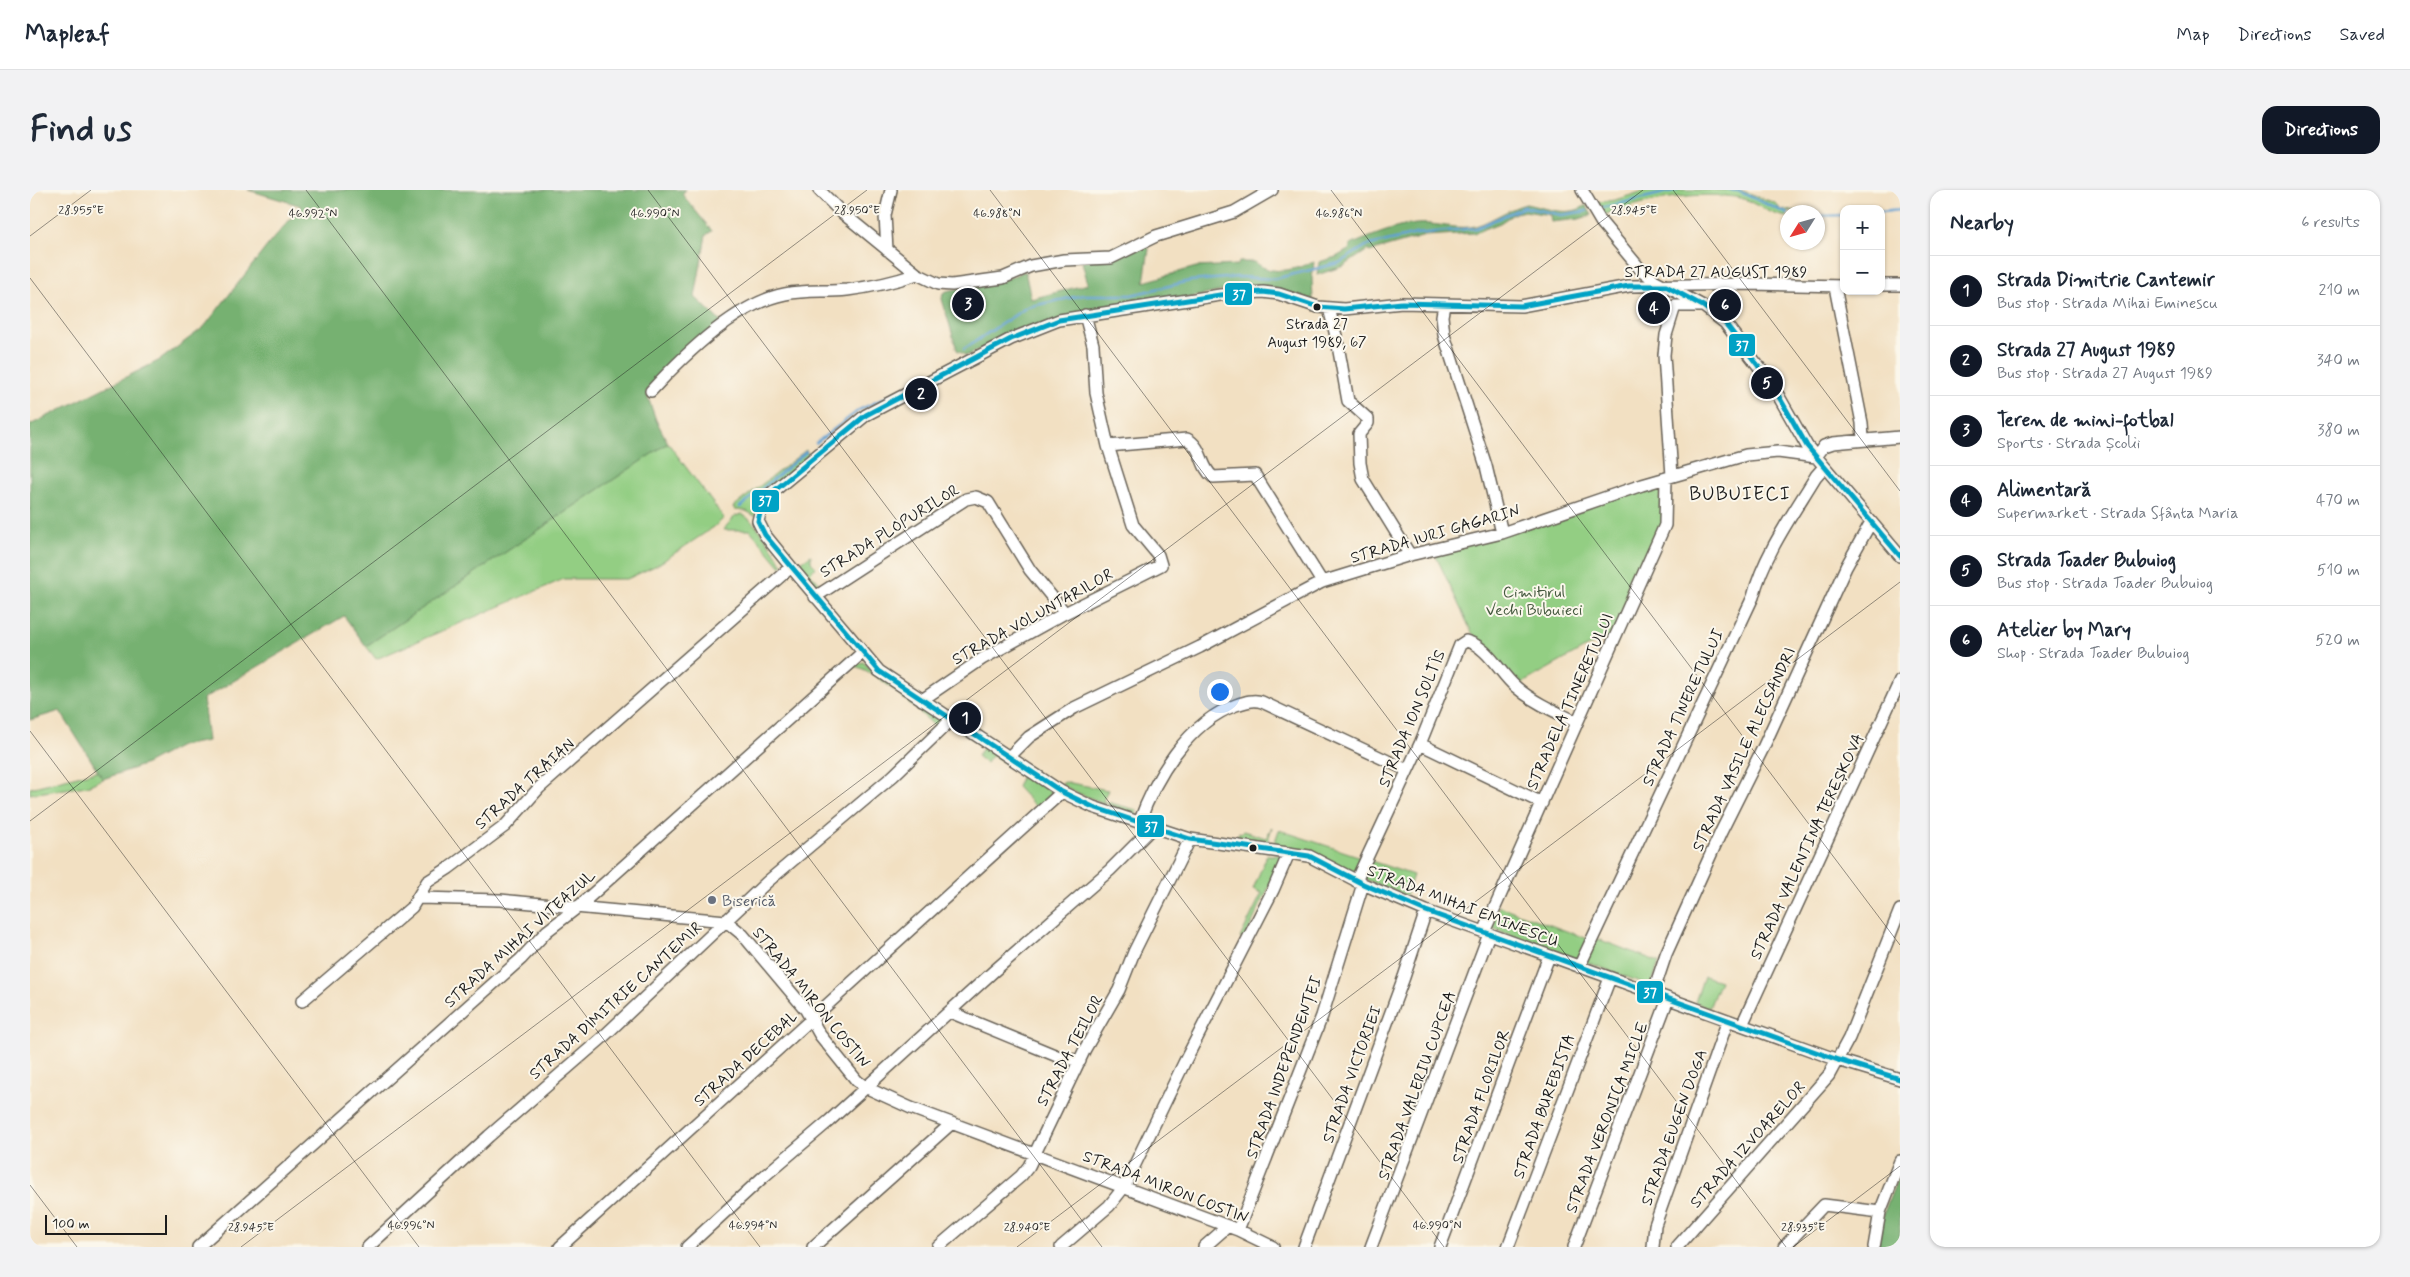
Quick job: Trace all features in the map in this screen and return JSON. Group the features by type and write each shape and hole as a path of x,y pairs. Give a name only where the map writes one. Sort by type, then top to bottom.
{"street":[{"path":"819,190 840,212 917,274 938,284 972,284 1003,278 1031,266 1111,258 1156,236 1234,212 1272,190"},
{"path":"887,250 885,215 892,190"},
{"path":"1582,190 1601,222 1641,270 1654,280 1703,306 1725,323 1756,361 1816,457 1900,556"},
{"path":"651,391 681,359 743,311 765,299 786,293 847,290 881,285 917,274"},
{"name":"STRADA 27 AUGUST 1989","path":"758,521 762,506 768,495 866,415 1011,339 1059,320 1220,295 1263,292 1279,294 1318,307 1344,310 1402,303 1521,306 1620,287 1710,284 1840,287"},
{"path":"1885,285 1900,285"},
{"name":"STRADA 27 AUGUST 1989","path":"1841,295 1862,422 1862,439"},
{"path":"1444,305 1442,316 1444,335 1486,466 1502,532"},
{"name":"STRADELA TINERETULUI","path":"1486,933 1576,722 1666,524 1669,477 1664,355 1666,335 1674,306 1703,306"},
{"path":"1329,308 1348,401 1368,419 1368,423 1359,434 1360,463 1363,479 1410,555"},
{"path":"1085,316 1093,345 1096,393 1108,446 1187,439 1198,450 1207,472 1213,477 1255,475 1322,582"},
{"path":"1816,457 1824,446 1862,439 1900,437"},
{"name":"STRADA VOLUNTARILOR","path":"922,700 982,660 1065,613 1161,565 1158,555 1133,525 1108,446"},
{"name":"STRADA IURI GAGARIN","path":"1009,757 1029,737 1074,708 1200,647 1322,582 1410,555 1502,532 1669,477 1746,455 1778,452 1816,457"},
{"name":"STRADA TINERETULUI","path":"1579,967 1753,597 1757,581 1767,560 1816,476 1824,467"},
{"name":"STRADA PLOPURILOR","path":"815,597 972,497 982,498 988,502 1030,570 1065,613"},
{"name":"STRADA MIHAI EMINESCU","path":"758,521 765,535 815,597 879,671 1062,792 1093,807 1190,839 1320,860 1359,882 1426,911 1838,1060 1900,1079"},
{"name":"STRADA VASILE ALECSANDRI","path":"1653,993 1666,954 1720,832 1763,748 1846,567 1871,522"},
{"name":"STRADA TRAIAN","path":"302,1001 412,907 419,898 421,889 427,882 505,826 539,788 791,567"},
{"name":"STRADA ION SOLTÎS","path":"1359,882 1420,744 1460,645 1466,641 1472,642 1485,653 1516,688 1544,706 1576,722"},
{"name":"STRADA MIHAI VITEAZUL","path":"198,1247 521,959 547,931 578,907 862,653"},
{"name":"STRADA VALENTINA TEREȘKOVA","path":"1742,1024 1818,855 1900,681"},
{"path":"1139,823 1153,789 1174,756 1187,740 1222,712 1248,701 1262,702 1407,770"},
{"name":"STRADA DIMITRIE CANTEMIR","path":"368,1247 489,1136 602,1038 767,882 893,776 952,719"},
{"path":"1420,744 1542,803"},
{"name":"STRADA DECEBAL","path":"560,1247 1062,792"},
{"path":"687,1247 867,1088 994,970 1110,870 1152,828"},
{"name":"STRADA TEILOR","path":"938,1247 1021,1176 1036,1153 1080,1061 1119,990 1134,952 1190,839"},
{"path":"1061,1247 1109,1206 1124,1186 1184,1063 1264,908 1289,854"},
{"name":"STRADA INDEPENDENȚEI","path":"1204,1247 1233,1228 1320,1024 1359,882"},
{"name":"STRADA MIRON COSTIN","path":"419,898 500,900 726,921 743,935 806,1010 836,1056 857,1081 867,1088 952,1124 1036,1153 1233,1228 1273,1247"},
{"name":"STRADA IZVOARELOR","path":"1677,1247 1819,1088 1838,1060 1900,910"},
{"name":"STRADA VICTORIEI","path":"1304,1247 1404,977 1426,911"},
{"name":"STRADA VALERIU CUPCEA","path":"1371,1247 1486,933"},
{"name":"STRADA FLORILOR","path":"1440,1247 1549,956"},
{"name":"STRADA BUREBISTA","path":"1508,1247 1610,978"},
{"name":"STRADA VERONICA MICLE","path":"1574,1247 1668,999"},
{"path":"950,1012 1057,1056 1080,1061"},
{"name":"STRADA EUGEN DOGA","path":"1652,1247 1655,1225 1728,1020"},
{"path":"813,1247 952,1124"},
{"path":"1874,1247 1880,1212 1900,1161"},
{"path":"1784,1247 1824,1205 1880,1212"}],"green space":[{"path":"248,190 686,190 682,194 712,231 706,235 695,297 721,322 646,392 656,420 668,443 366,646 344,616 203,699 208,741 180,746 146,764 103,779 60,711 30,720 30,425 160,360 204,327 271,241 302,206"},
{"path":"1647,190 1740,190 1775,203 1780,209 1780,216 1741,198 1724,196 1707,195 1671,198 1636,205 1603,215 1593,203 1615,200"},
{"path":"1526,204 1557,211 1573,211 1586,205 1592,215 1579,219 1551,222 1550,215 1525,211 1515,213 1500,223 1474,233 1425,236 1369,252 1368,250 1344,266 1317,275 1319,262 1336,257 1350,249 1350,245 1382,232 1416,224 1456,227 1476,226"},
{"path":"1147,246 1149,249 1144,282 1196,267 1255,262 1269,269 1284,270 1314,262 1312,279 1313,300 1270,287 1233,289 1013,333 966,356 957,350 942,299 943,293 1004,280 1025,271 1031,299 1088,284 1082,262"},
{"path":"668,443 724,518 714,527 657,565 627,579 564,579 376,659 366,646"},
{"path":"806,450 809,456 755,516 746,511 735,510 733,507"},
{"name":"Cimitirul Vechi Bubuieci","path":"1660,484 1664,521 1615,630 1603,643 1599,640 1519,685 1472,633 1435,554 1639,489 1641,493 1648,490 1647,486"},
{"path":"742,514 765,537 783,565 781,567 750,530 723,530 735,516"},
{"path":"811,555 811,562 816,567 810,573 823,587 818,590 798,564"},
{"path":"863,662 884,680 943,720 937,728 883,682 861,668 852,666"},
{"path":"955,727 1052,792 1052,796 1038,809 1017,787 1022,775 993,755 986,763 977,756 984,747"},
{"path":"97,771 103,779 87,786 30,794 30,788"},
{"path":"1065,782 1108,790 1103,801 1137,810 1136,815 1077,793 1061,784"},
{"path":"1272,827 1266,846 1236,843 1239,832 1242,833 1243,831 1266,838"},
{"path":"1279,830 1361,857 1366,855 1353,875 1273,847"},
{"path":"1267,855 1279,855 1282,859 1244,940 1240,938 1262,893 1253,889"},
{"path":"1371,861 1413,875 1406,896 1362,878"},
{"path":"1499,906 1588,939 1579,960 1492,928"},
{"path":"1595,938 1659,962 1651,986 1586,962"},
{"path":"1704,976 1720,981 1709,1008 1695,1002"},
{"path":"1900,1172 1900,1247 1877,1247 1884,1212"}],"waterway":[{"path":"1601,208 1677,190"},
{"path":"1727,190 1738,191 1780,210"},
{"path":"964,349 1027,307 1084,295 1131,295 1190,281 1239,277 1274,279 1339,263 1366,246 1416,234 1476,228 1524,207 1561,215 1587,211"},
{"path":"1885,212 1900,210"},
{"path":"1825,216 1840,215"},
{"path":"938,371 954,361"},
{"path":"816,443 859,410 906,388"},
{"path":"740,507 806,452"}],"transit line":[{"name":"37","path":"1900,556 1807,446 1770,381 1725,323 1703,306 1666,286 1629,286 1521,306 1402,303 1344,309 1318,307 1279,294 1263,292 1220,295 1059,320 1011,339 866,415 769,495 762,506 758,521 765,535 879,671 1062,792 1093,807 1190,839 1309,856 1363,884 1426,911 1838,1060 1900,1079"}],"place":[{"name":"Teren de mini-fotbal","path":"968,304"},
{"name":"Atelier by Mary","path":"1725,305"},
{"name":"Strada 27 August 1989, 67","path":"1317,307"},
{"name":"Alimentară","path":"1654,308"},
{"name":"Strada Toader Bubuiog","path":"1767,383"},
{"name":"Strada 27 August 1989","path":"921,394"},
{"name":"Strada Dimitrie Cantemir","path":"965,718"},
{"name":"Biserică","path":"712,900"}],"district":[{"name":"BUBUIECI","path":"1740,493"}]}
